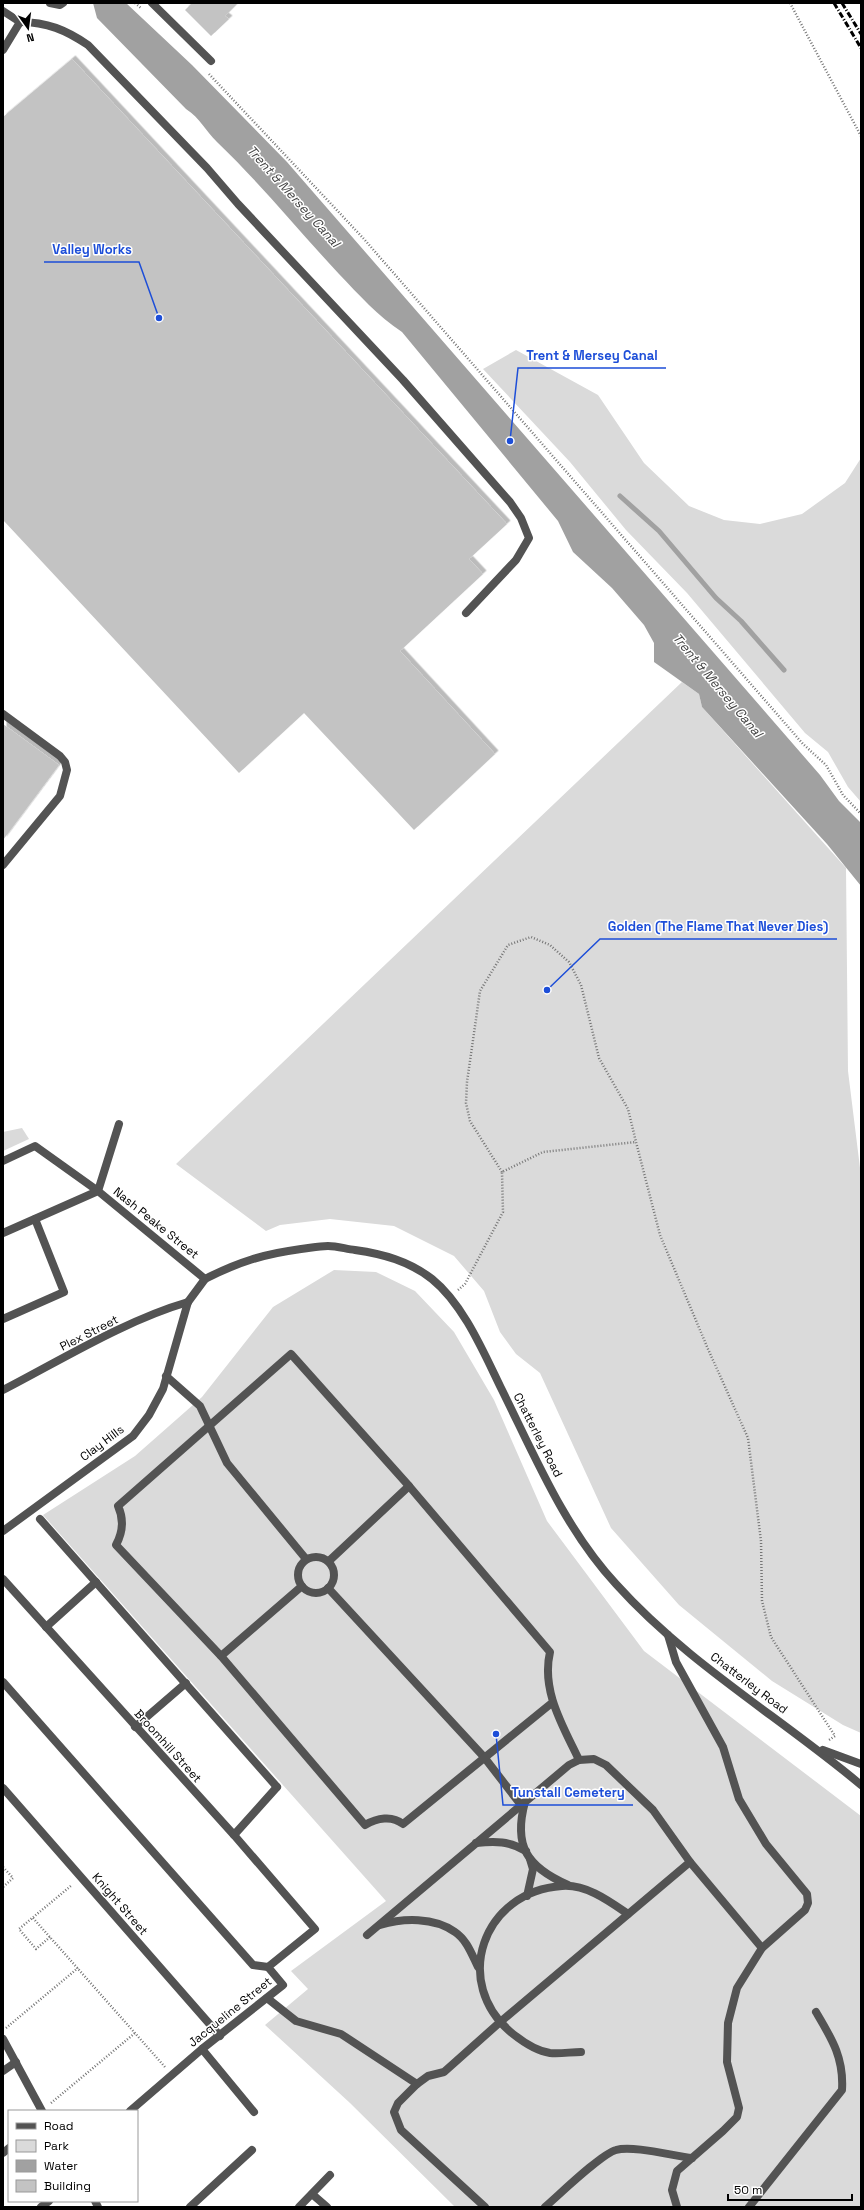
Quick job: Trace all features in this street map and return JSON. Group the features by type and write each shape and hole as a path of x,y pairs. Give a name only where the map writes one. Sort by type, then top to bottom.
{"street":[{"path":"50,3 60,5 63,3"},
{"path":"152,3 211,61"},
{"path":"3,11 20,22 39,22 72,34 88,45 207,168 238,204 403,380 510,502 522,518 529,538 516,560 466,613"},
{"path":"3,50 20,22"},
{"path":"3,714 60,756 65,762 68,770 60,796 3,865"},
{"path":"3,1161 35,1146 98,1191 119,1124"},
{"name":"Nash Peake Street","path":"3,1233 98,1191 205,1279"},
{"path":"3,1319 64,1292 35,1219"},
{"name":"Chatterley Road","path":"205,1279 235,1264 266,1254 327,1246 377,1253 407,1263 432,1279 450,1297 475,1336 547,1481 582,1540 615,1584 668,1636 738,1691 817,1748 861,1784"},
{"name":"Clay Hills","path":"3,1531 133,1436 149,1415 163,1388 188,1302 205,1279"},
{"name":"Plex Street","path":"3,1390 108,1335 173,1306 188,1302"},
{"path":"553,1702 404,1824 391,1818 380,1819 366,1825 220,1656 116,1545 120,1537 122,1527 122,1514 118,1506 291,1354 409,1486 550,1652 546,1668 553,1702 579,1760"},
{"path":"166,1376 200,1406 227,1463 306,1559"},
{"path":"328,1561 409,1486"},
{"path":"40,1518 277,1787 234,1835"},
{"path":"317,1556 328,1561 334,1571 334,1577 328,1588 315,1593 309,1592 302,1586 297,1576 298,1570 306,1559 317,1556"},
{"name":"Broomhill Street","path":"3,1579 234,1835 315,1929"},
{"path":"46,1627 96,1582"},
{"path":"220,1656 302,1586"},
{"path":"328,1588 484,1757 523,1803 520,1831 522,1842 533,1869 527,1896"},
{"path":"668,1636 676,1662 723,1747 739,1798 766,1844 807,1894 808,1903 805,1910 762,1948 737,1988 728,2024 727,2062 739,2108 736,2117 677,2171 672,2190 677,2207"},
{"path":"3,1682 253,1965 268,1967"},
{"path":"135,1727 186,1683"},
{"name":"Chatterley Road","path":"817,1748 861,1764"},
{"path":"367,1935 569,1765 579,1760 594,1760 606,1764 654,1810 690,1862 762,1948"},
{"name":"Knight Street","path":"3,1788 220,2036"},
{"path":"476,1843 504,1842 514,1844 559,1881 604,1898 628,1914"},
{"path":"485,2207 401,2130 394,2112 398,2103 417,2084 428,2076 444,2072 499,2023 690,1862"},
{"path":"576,1888 563,1886 536,1891 501,1915 484,1939 479,1962 489,2007 499,2023 524,2043 549,2053 581,2052"},
{"path":"377,1926 397,1920 415,1920 438,1924 455,1932 467,1944 480,1970"},
{"name":"Jacqueline Street","path":"131,2110 202,2049 283,1985 268,1967 315,1929"},
{"path":"267,1998 296,2021 341,2034 417,2084"},
{"path":"749,2207 842,2090 843,2072 835,2044 816,2012"},
{"path":"3,2039 41,2110"},
{"path":"202,2049 254,2112"},
{"path":"3,2071 16,2062"},
{"path":"545,2207 603,2157 616,2149 639,2150 692,2158"},
{"path":"190,2207 252,2150"},
{"path":"299,2207 330,2175"},
{"path":"312,2194 327,2207"}],"path":[{"path":"135,3 146,14"},
{"path":"790,3 861,136"},
{"path":"208,72 364,239 803,744 826,765 844,795 861,814"},
{"path":"450,1297 465,1284 503,1212 502,1172 482,1143 470,1121 466,1103 467,1082 480,991 508,945 531,937 550,945 569,962 581,984 599,1058 628,1108 660,1235 708,1349 748,1438 762,1541 762,1601 771,1637 835,1736 817,1748"},
{"path":"502,1172 544,1152 636,1142"},
{"path":"3,1867 13,1878 3,1887"},
{"path":"50,1937 36,1949 19,1929 81,1877"},
{"path":"33,1918 172,2075"},
{"path":"3,2031 78,1968"},
{"path":"43,2110 135,2032"}],"green space":[{"path":"516,350 598,395 644,463 689,506 724,520 760,524 802,514 845,483 861,458 861,802 848,787 828,752 805,733 687,593 626,530 570,462 483,369"},
{"path":"682,682 699,694 702,707 846,868 848,1071 861,1176 861,1733 843,1725 772,1681 679,1605 611,1528 540,1373 516,1354 500,1332 484,1291 454,1256 394,1226 330,1219 280,1225 266,1231 176,1164"},
{"path":"22,1128 29,1139 3,1151 3,1132"},
{"path":"334,1270 376,1272 415,1291 454,1332 494,1400 547,1521 644,1651 861,1816 861,2207 455,2207 350,2103 265,2025 308,1989 291,1971 386,1901 43,1515 135,1456 202,1397 273,1307"}],"water":[{"path":"93,3 126,3 192,65 287,162 820,775 839,801 861,823 861,886 827,844 702,707 699,694 654,662 654,643 644,625 612,588 573,552 558,521 402,332 377,312 354,290 199,120 186,109 97,18"}],"building":[{"path":"192,3 237,4 225,16 229,19 211,36 185,10"},
{"path":"72,59 507,524 469,559 483,574 400,651 495,754 414,830 304,713 239,773 3,520 3,117"},
{"path":"3,724 59,765 3,840"}],"waterway":[{"path":"620,496 659,531 716,598 741,621 784,670"}],"railway":[{"path":"834,3 861,48"},
{"path":"842,3 861,34"}],"place":[{"name":"Valley Works","path":"159,318"},
{"name":"Trent & Mersey Canal","path":"510,441"},
{"name":"Golden (The Flame That Never Dies)","path":"547,990"},
{"name":"Tunstall Cemetery","path":"496,1734"}]}
